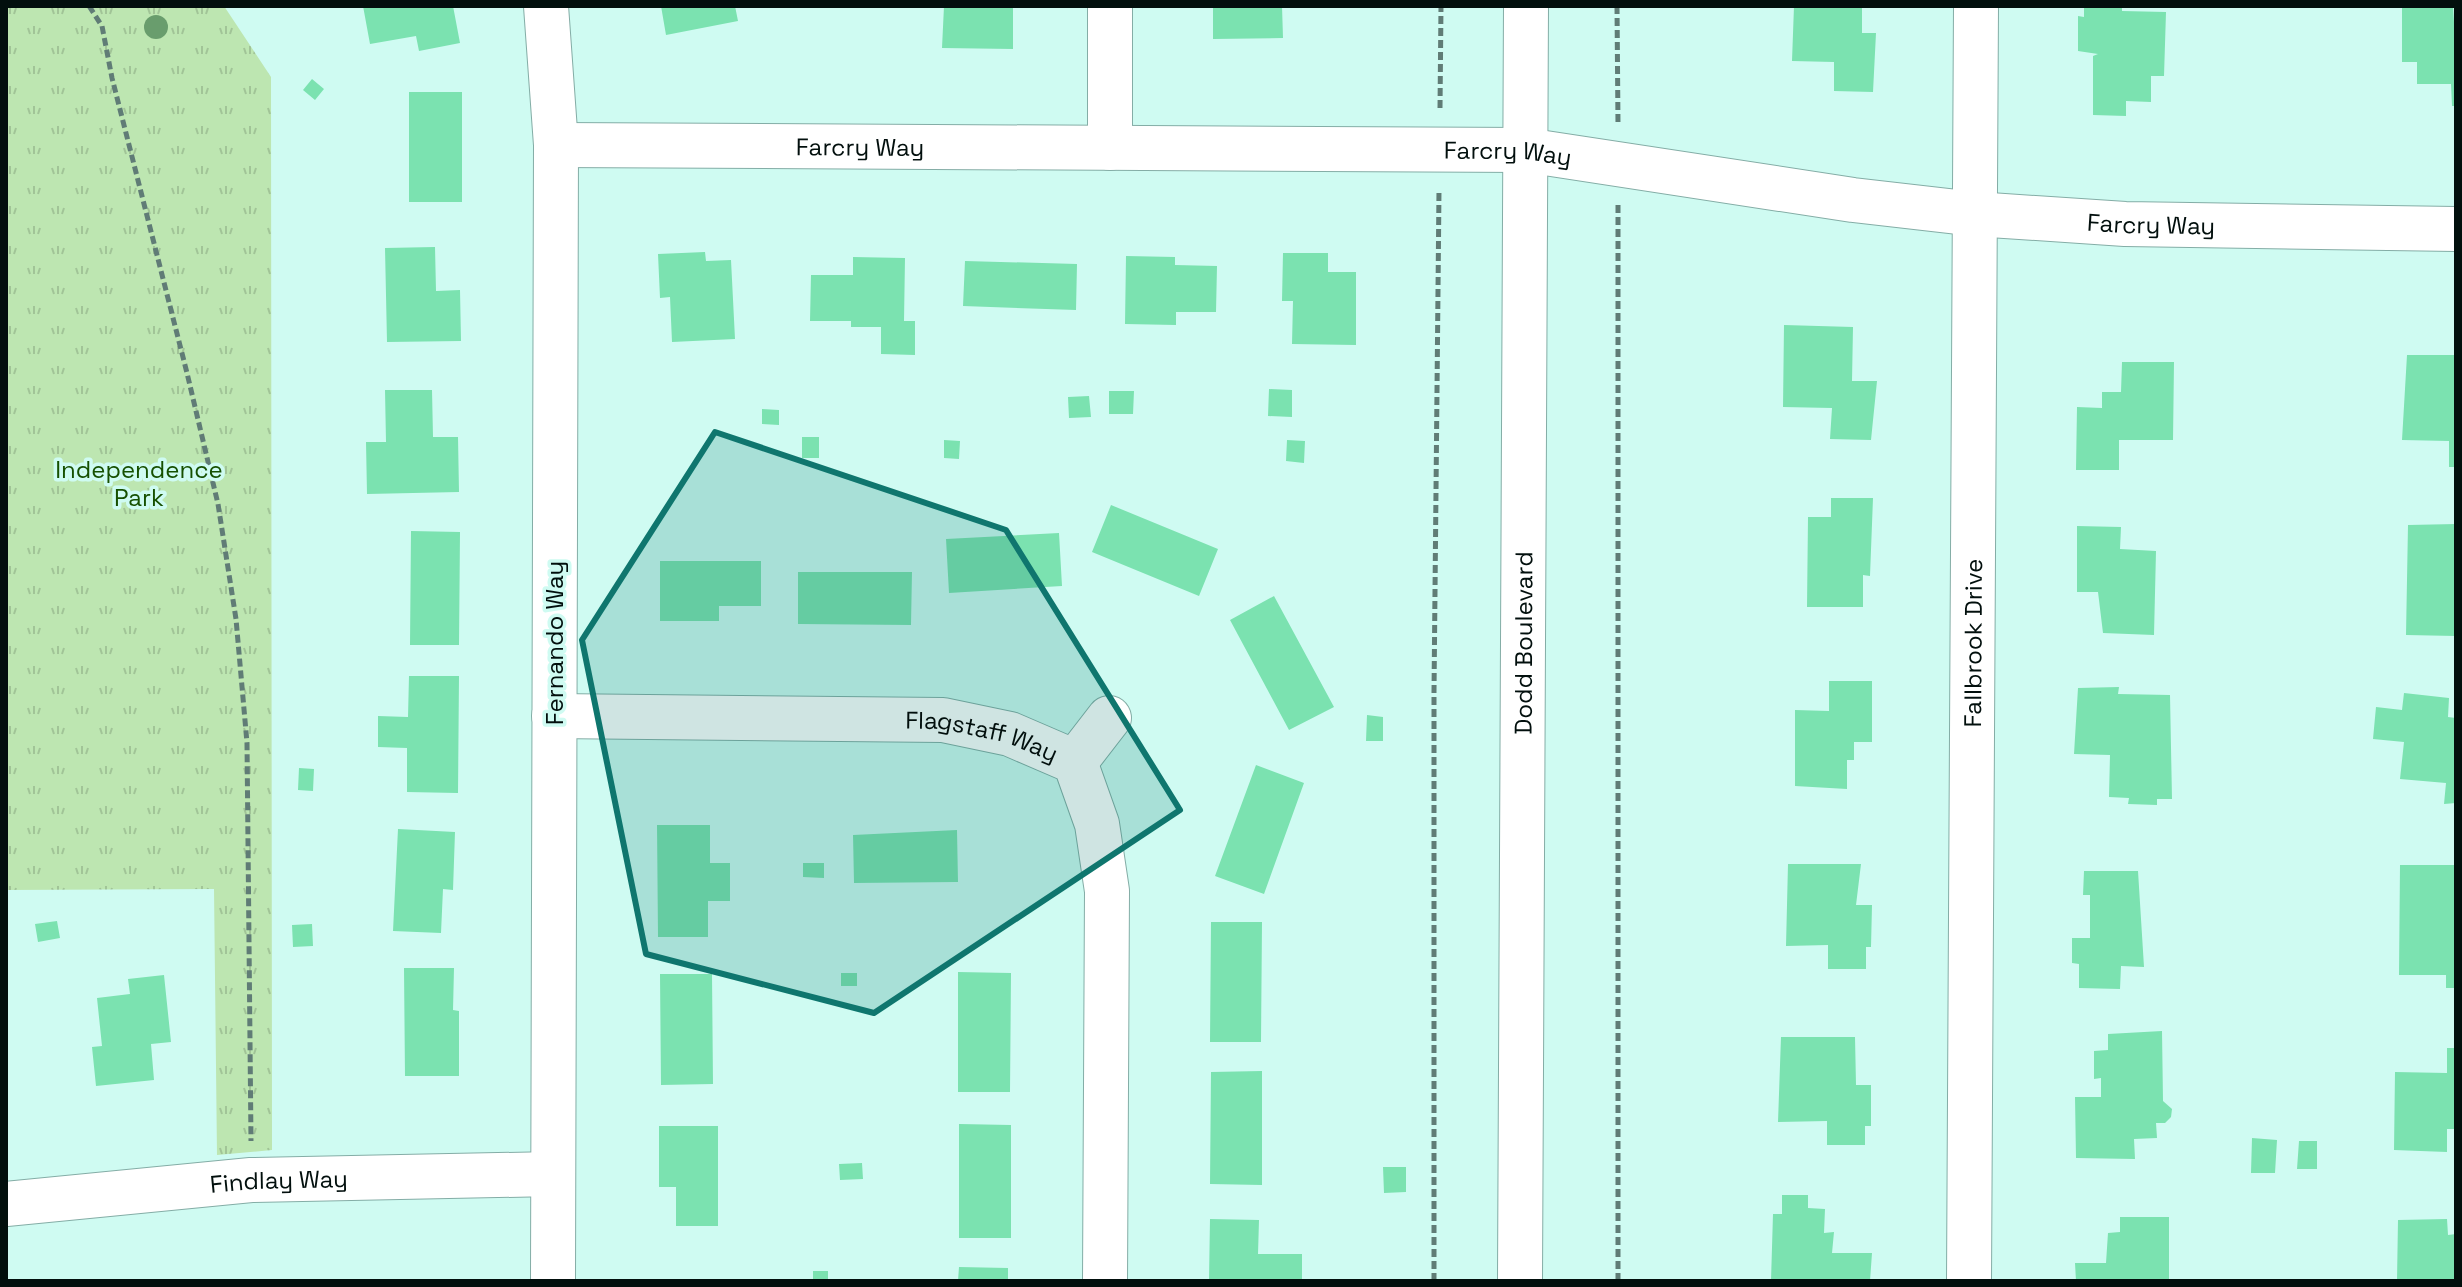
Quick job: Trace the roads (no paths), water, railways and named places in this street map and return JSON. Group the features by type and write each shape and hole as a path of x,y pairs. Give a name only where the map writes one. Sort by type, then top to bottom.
{"street":[{"name":"Fernando Way","path":"546,6 556,145 553,1281"},
{"path":"1110,6 1110,148"},
{"name":"Dodd Boulevard","path":"1520,1281 1526,6"},
{"name":"Fallbrook Drive","path":"1969,1281 1976,6"},
{"name":"Farcry Way","path":"556,145 1525,150 1853,200 1975,214 2125,224 2456,229"},
{"name":"Flagstaff Way","path":"554,716 943,720 1010,734 1075,762 1097,824 1107,891 1105,1281"},
{"path":"1075,762 1109,718"},
{"name":"Findlay Way","path":"6,1204 251,1180 553,1174"}],"park label":[{"name":"Independence Park","path":"139,483"}]}
